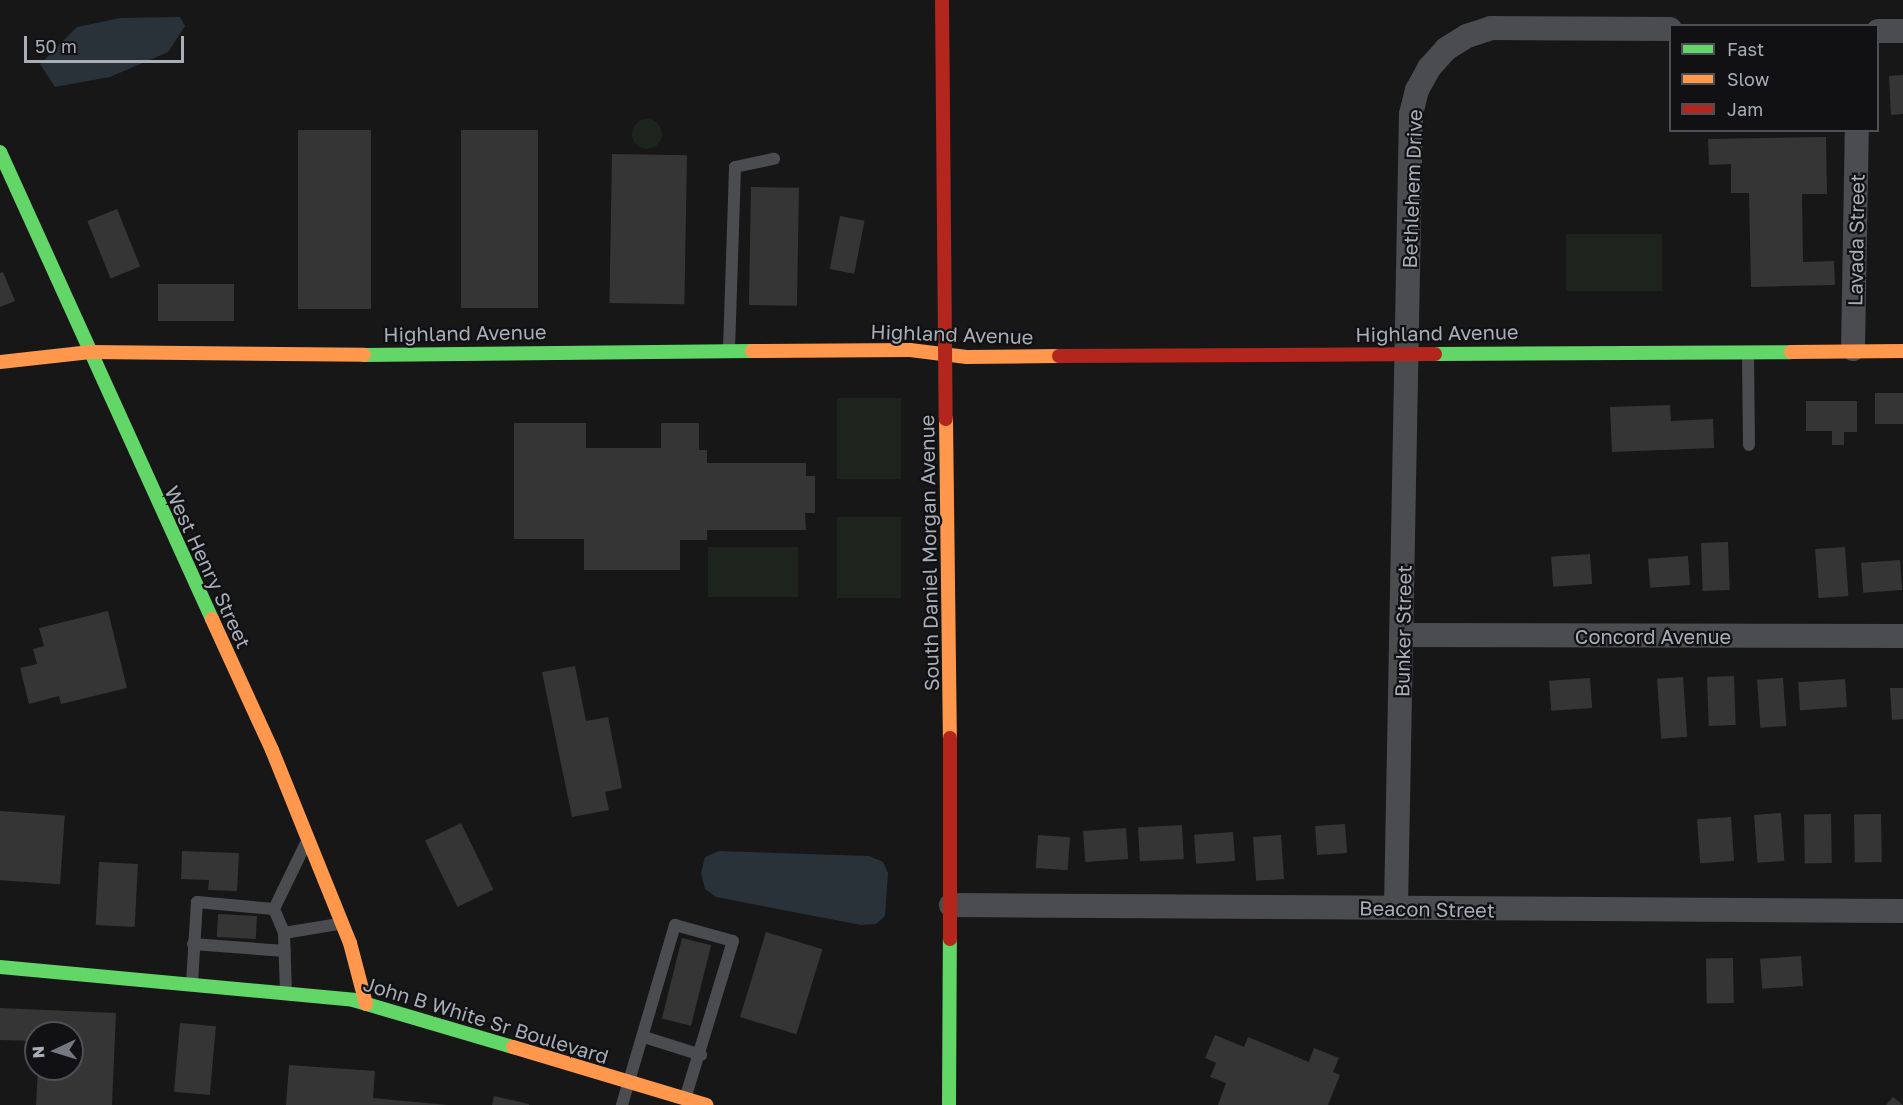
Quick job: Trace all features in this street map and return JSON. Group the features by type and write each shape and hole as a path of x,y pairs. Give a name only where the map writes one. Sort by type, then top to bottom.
{"street":[{"name":"South Daniel Morgan Avenue","path":"942,0 944,354 951,592 950,1105"},
{"name":"Bethlehem Drive","path":"1409,353 1411,114 1417,90 1429,68 1453,45 1491,28 1669,29"},
{"path":"1879,31 1903,31"},
{"name":"Lavada Street","path":"1853,349 1857,132"},
{"name":"West Henry Street","path":"0,152 272,750 342,924 366,1004"},
{"name":"Highland Avenue","path":"0,362 90,352 253,356 910,350 978,357 1853,349 1903,351"},
{"name":"Bunker Street","path":"1396,908 1409,353"},
{"name":"Concord Avenue","path":"1402,635 1903,636"},
{"name":"Beacon Street","path":"951,905 1903,911"},
{"name":"John B White Sr Boulevard","path":"0,967 286,993 366,1004 706,1105"}],"lane":[{"path":"729,351 735,167 774,159"},
{"path":"1748,350 1749,445"},
{"path":"286,993 284,933 274,909 308,839"},
{"path":"192,984 197,902 274,909"},
{"path":"284,933 342,924"},
{"path":"622,1105 675,926 733,941 701,1055 685,1099"},
{"path":"194,944 285,951"},
{"path":"644,1037 701,1055"}],"shaded area":[{"path":"180,17 185,26 168,52 110,77 55,87 40,64 77,27 120,18"},
{"path":"647,119 653,120 661,128 661,140 653,148 647,149 641,148 633,140 632,134 633,128 641,120"},
{"path":"1566,234 1662,234 1662,291 1566,291"},
{"path":"837,398 901,398 901,479 837,479"},
{"path":"837,517 901,517 901,598 837,598"},
{"path":"708,547 798,547 798,597 708,597"},
{"path":"719,851 869,856 883,862 888,873 885,916 876,924 861,925 716,897 705,889 701,873 705,857"}],"building":[{"path":"1903,75 1903,114 1891,115 1889,76"},
{"path":"298,130 371,130 371,309 298,309"},
{"path":"461,130 538,130 538,308 461,308"},
{"path":"1826,137 1827,194 1802,194 1803,262 1834,261 1835,285 1751,287 1749,193 1731,193 1731,164 1709,165 1708,139"},
{"path":"612,154 687,155 684,304 609,303"},
{"path":"751,187 799,188 797,306 749,305"},
{"path":"117,209 140,266 111,278 87,221"},
{"path":"840,216 865,221 854,274 830,269"},
{"path":"3,272 15,301 0,307 0,273"},
{"path":"158,284 234,284 234,321 158,321"},
{"path":"1875,393 1903,393 1903,424 1875,424"},
{"path":"1806,401 1857,401 1857,432 1844,432 1844,445 1832,445 1832,431 1806,431"},
{"path":"1670,405 1671,421 1713,419 1714,448 1612,452 1610,407"},
{"path":"514,423 586,423 586,448 661,448 661,423 699,423 699,450 707,450 707,463 806,463 806,476 815,476 815,513 805,513 806,530 707,530 707,540 680,540 680,570 584,570 584,539 514,539"},
{"path":"1728,542 1730,590 1703,591 1701,543"},
{"path":"1845,547 1848,596 1818,598 1815,549"},
{"path":"1590,554 1592,584 1553,587 1551,557"},
{"path":"1688,556 1690,585 1650,588 1648,559"},
{"path":"1900,560 1902,590 1863,593 1861,563"},
{"path":"108,611 127,688 61,704 59,696 29,704 20,668 37,664 33,649 44,646 39,628"},
{"path":"575,666 586,721 608,717 622,788 605,792 609,810 572,817 542,672"},
{"path":"1734,676 1736,725 1709,726 1707,677"},
{"path":"1683,677 1687,737 1661,739 1657,679"},
{"path":"1590,678 1592,708 1551,711 1549,681"},
{"path":"1783,678 1786,726 1760,728 1757,680"},
{"path":"1845,679 1847,707 1800,710 1798,682"},
{"path":"1890,688 1903,688 1903,719 1892,720"},
{"path":"0,811 65,816 60,884 0,880"},
{"path":"1781,813 1784,861 1757,863 1754,815"},
{"path":"1804,814 1831,814 1832,863 1805,863"},
{"path":"1854,814 1881,814 1882,862 1855,862"},
{"path":"1731,817 1734,861 1700,863 1697,819"},
{"path":"461,823 493,890 457,907 425,841"},
{"path":"1345,824 1347,853 1317,855 1315,826"},
{"path":"1182,825 1184,859 1140,861 1138,827"},
{"path":"1126,828 1128,859 1085,862 1083,831"},
{"path":"1233,832 1235,861 1196,864 1194,835"},
{"path":"1038,835 1070,837 1068,870 1036,868"},
{"path":"1281,835 1284,879 1256,881 1253,837"},
{"path":"182,851 239,853 237,891 208,890 209,880 181,879"},
{"path":"99,862 138,864 135,927 96,925"},
{"path":"218,914 257,916 256,939 217,937"},
{"path":"766,932 822,949 796,1034 740,1017"},
{"path":"682,938 711,945 691,1026 662,1019"},
{"path":"1801,956 1803,986 1762,989 1760,959"},
{"path":"1706,958 1733,958 1734,1003 1707,1003"},
{"path":"0,1008 116,1013 112,1105 36,1105 37,1081 84,1081 84,1021 24,1021 24,1041 0,1040"},
{"path":"180,1023 216,1026 210,1095 174,1092"},
{"path":"1215,1035 1244,1047 1248,1037 1309,1062 1314,1048 1339,1058 1333,1072 1340,1075 1328,1105 1218,1105 1226,1083 1210,1077 1216,1063 1205,1058"},
{"path":"289,1065 375,1071 373,1098 448,1105 286,1105"},
{"path":"494,1096 529,1104 529,1105 492,1105"},
{"path":"1893,1097 1903,1105 1886,1105"}],"traffic: fast":[{"path":"0,152 212,619"},
{"path":"364,355 752,351"},
{"path":"1435,354 1791,352"},
{"path":"949,1105 950,939"},
{"path":"0,967 353,1000 513,1047"}],"traffic: slow":[{"path":"752,351 910,350 967,357 1059,356"},
{"path":"1791,352 1903,351"},
{"path":"0,362 90,352 364,355"},
{"path":"946,419 950,738"},
{"path":"212,619 272,750 350,943 366,1004"},
{"path":"513,1047 706,1105"}],"traffic: jam":[{"path":"942,0 946,419"},
{"path":"1059,356 1435,354"},
{"path":"950,738 950,939"}]}
